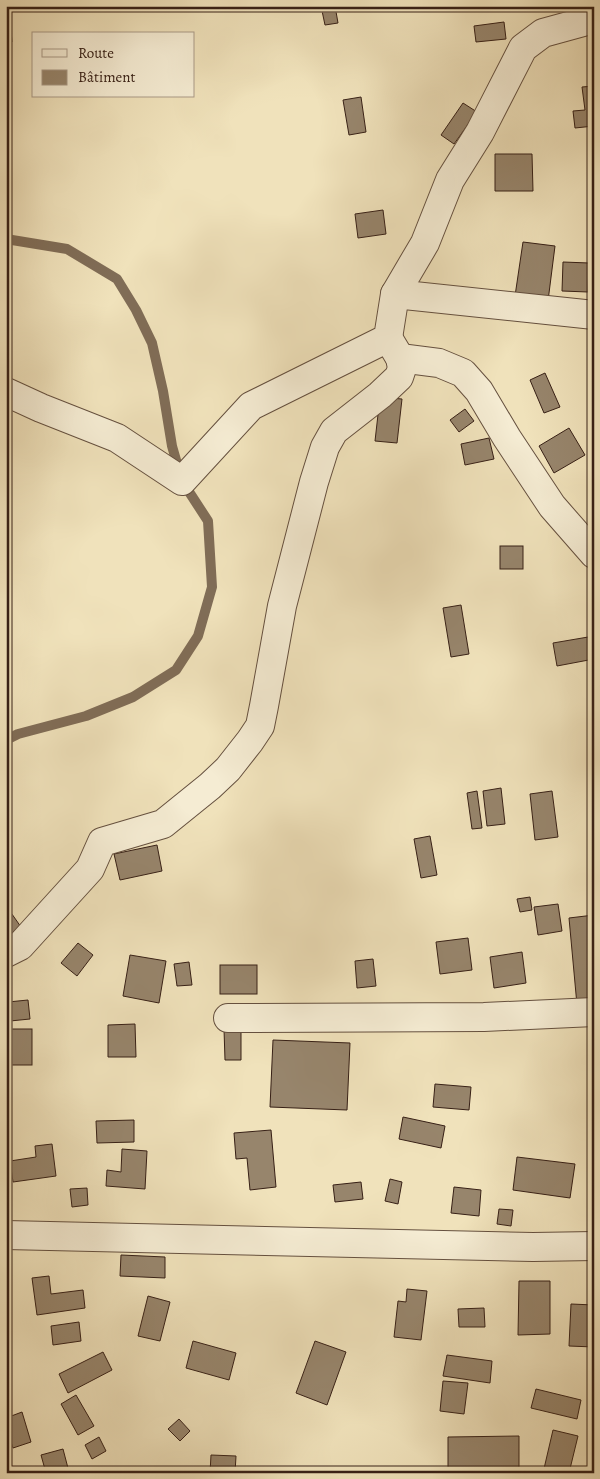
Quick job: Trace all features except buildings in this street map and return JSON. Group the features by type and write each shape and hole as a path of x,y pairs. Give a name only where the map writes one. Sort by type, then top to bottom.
{"street":[{"path":"6,953 20,946 90,869 102,842 163,824 228,769 260,726 282,606 325,447 334,431 380,395 399,377 402,368 394,348 396,294 425,243 450,180 480,132 523,48 543,33 594,19"},
{"path":"396,294 594,315"},
{"path":"6,392 117,438 182,481 251,406 394,348 463,373 479,391 507,438 552,506 594,554"},
{"path":"228,1018 484,1017 594,1012"},
{"path":"6,1235 594,1246"}],"waterway":[{"path":"6,239 67,249 117,279 136,310 152,343 163,391 172,446 182,481 208,521 212,587 198,636 176,670 133,697 86,716 18,734 6,740"}]}
